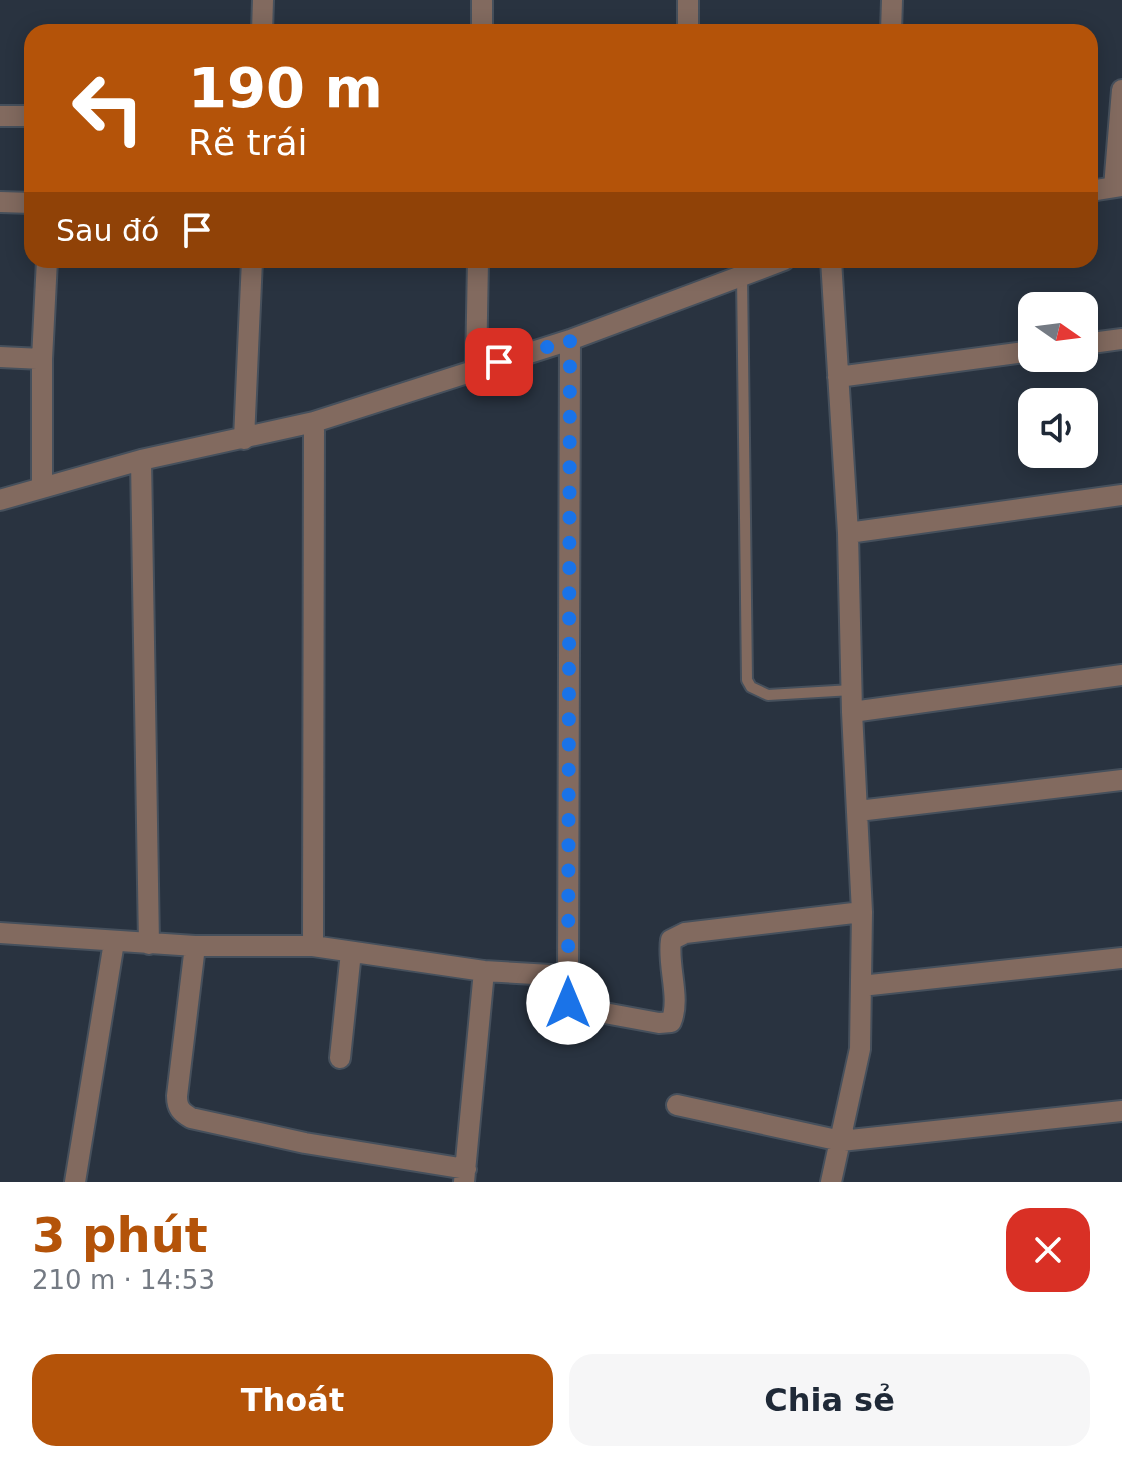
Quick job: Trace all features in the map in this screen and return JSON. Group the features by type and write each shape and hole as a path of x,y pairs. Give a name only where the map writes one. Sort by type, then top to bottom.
{"street":[{"path":"262,24 263,0"},
{"path":"482,0 482,24"},
{"path":"688,0 688,24"},
{"path":"891,24 892,0"},
{"path":"1098,190 1118,186 1122,90"},
{"path":"0,116 24,116"},
{"path":"0,202 24,203"},
{"path":"42,486 42,359 47,268"},
{"path":"244,439 252,268"},
{"path":"476,370 478,268"},
{"path":"0,500 141,460 314,422 570,340 762,268"},
{"path":"831,268 848,533 852,712 862,912 860,1049 831,1182"},
{"path":"1098,342 1122,339"},
{"path":"570,340 568,1003 572,1007 659,1023 671,1022 675,1012 669,957 671,940 685,933 862,912"},
{"path":"838,377 1018,353"},
{"path":"0,357 42,359"},
{"path":"313,946 314,422"},
{"path":"141,460 149,944"},
{"path":"848,533 1122,495"},
{"path":"852,712 1122,675"},
{"path":"858,811 1122,780"},
{"path":"0,933 195,946 313,946 484,971 568,976"},
{"path":"75,1182 114,942"},
{"path":"195,946 177,1096 181,1112 191,1118 465,1175 484,971"},
{"path":"340,1058 351,952"},
{"path":"861,986 1122,958"},
{"path":"677,1105 841,1141 1122,1111"}],"lane":[{"path":"742,275 747,680 751,687 768,695 852,690"}],"route":[{"path":"499,362 570,340 568,1003"}]}
